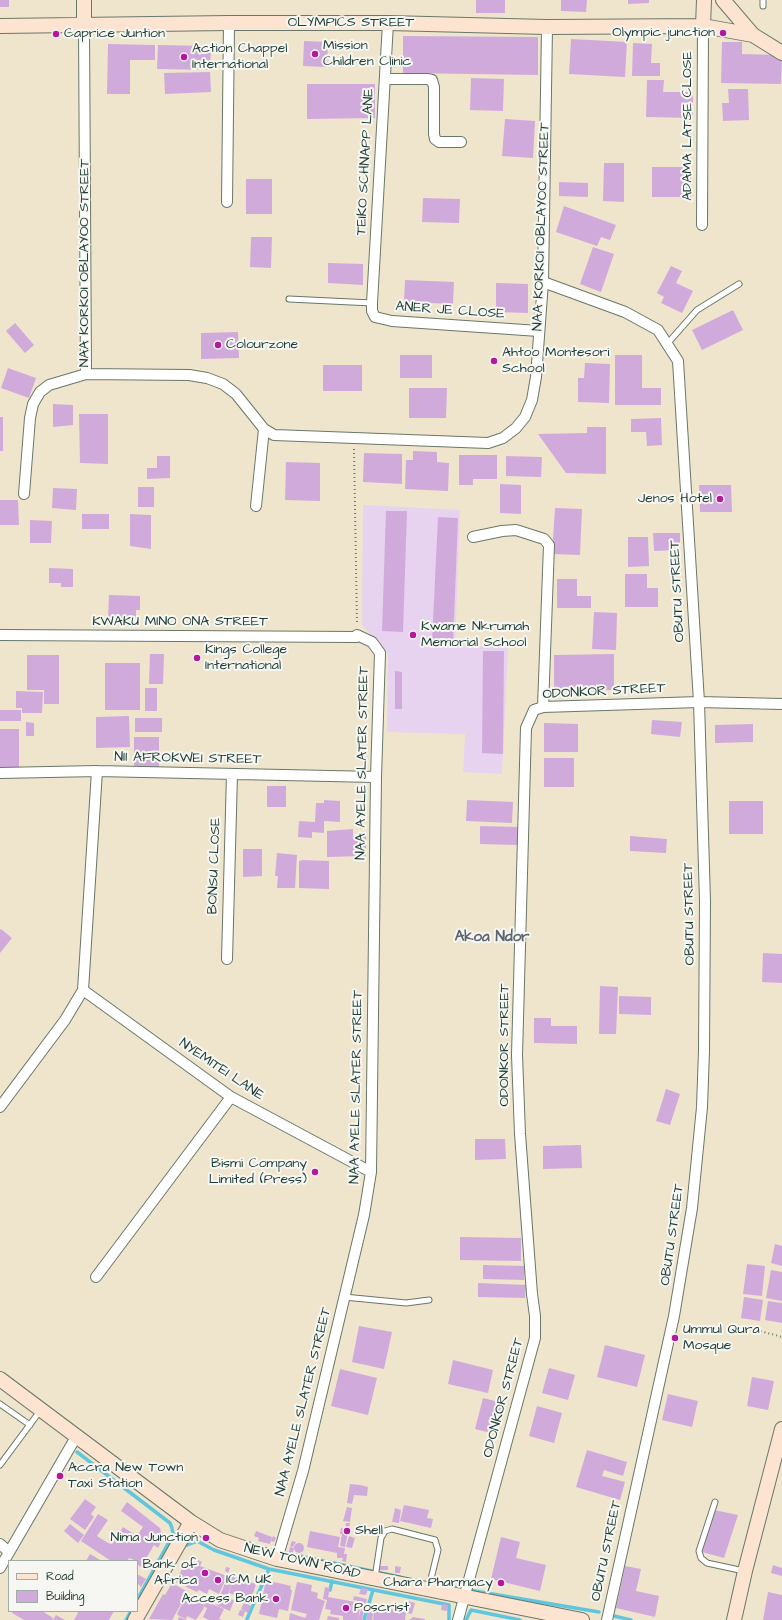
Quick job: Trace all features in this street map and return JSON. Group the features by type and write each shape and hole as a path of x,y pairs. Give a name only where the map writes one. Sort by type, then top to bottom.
{"street":[{"name":"NAA KORKOI OBLAYOO STREET","path":"84,0 86,374 189,375 207,378 223,384 236,394 264,429 274,435 488,443 503,438 516,428 525,417 532,400 536,377 543,282 547,27"},
{"path":"702,26 704,0"},
{"path":"723,0 753,35 782,53"},
{"name":"OLYMPICS STREET","path":"0,26 229,23 388,23 547,27 702,26 753,35"},
{"path":"227,202 229,23"},
{"name":"TEIKO SCHNAPP LANE","path":"372,303 388,23"},
{"name":"ADAMA LATSE CLOSE","path":"702,26 702,225"},
{"path":"385,79 432,80 434,87 435,139 440,142 461,142"},
{"name":"OBUTU STREET","path":"543,282 625,312 658,330 678,361 699,702 705,901 704,1043 702,1107 692,1208 674,1316 607,1620"},
{"name":"ANER JE CLOSE","path":"372,303 372,311 375,317 381,320 539,331"},
{"path":"24,494 30,418 33,404 40,392 49,385 86,374"},
{"path":"256,506 264,429"},
{"path":"473,537 502,531 516,530 544,539 549,545 543,707"},
{"name":"KWAKU MINO ONA STREET","path":"0,636 357,637 357,635"},
{"name":"NAA AYELE SLATER STREET","path":"277,1558 303,1471 364,1215 371,1172 376,777 380,653 372,642 357,635"},
{"name":"ODONKOR STREET","path":"458,1620 535,1338 535,1316 520,1134 517,1055 526,728 534,710 543,707 699,702 782,704"},
{"path":"0,1107 65,1020 83,990 97,771"},
{"name":"NII AFROKWEI STREET","path":"0,773 97,771 376,777"},
{"name":"BONSU CLOSE","path":"227,959 232,774"},
{"name":"NYEMITEI LANE","path":"83,990 231,1097 371,1172"},
{"path":"96,1277 231,1097"},
{"name":"NEW TOWN ROAD","path":"0,1380 191,1522 220,1540 277,1558 582,1620"},
{"path":"734,1620 745,1571 780,1444 782,1429"},
{"path":"0,1568 76,1437"},
{"path":"135,1620 191,1522"},
{"path":"0,1544 10,1552"}],"lane":[{"path":"667,344 697,310 740,284"},
{"path":"289,299 372,303"},
{"path":"344,1296 406,1303 429,1300"},
{"path":"0,1404 30,1425"},
{"path":"0,1465 41,1410"},
{"path":"715,1502 699,1552 701,1558 707,1562 745,1571"},
{"path":"375,1578 381,1538 385,1531 392,1528 435,1540 438,1550 429,1588"}],"path":[{"path":"354,438 357,635"},
{"path":"749,1328 782,1338"}],"shaded area":[{"name":"Kwame Nkrumah Memorial School","path":"363,505 460,510 455,645 508,647 502,774 463,772 465,734 387,732 388,654 362,625"}],"building":[{"path":"0,0 9,0 9,7 0,7"},
{"path":"476,0 505,0 505,13 476,13"},
{"path":"561,0 587,0 586,12 561,11"},
{"path":"628,0 649,0 649,3 628,4"},
{"path":"403,36 538,37 538,75 403,73"},
{"path":"571,39 627,42 625,77 569,74"},
{"name":"Mission Children Clinic","path":"304,41 328,42 327,67 303,66"},
{"path":"722,42 742,42 742,54 782,55 781,84 721,83"},
{"path":"633,43 652,44 651,63 660,63 660,76 632,76"},
{"path":"108,44 155,45 155,60 130,60 130,94 107,94"},
{"name":"Action Chappel International","path":"158,45 211,46 210,70 157,69"},
{"path":"210,72 211,92 165,94 164,73"},
{"path":"471,78 504,79 503,111 470,110"},
{"path":"647,80 664,80 663,92 693,92 693,118 646,117"},
{"path":"307,84 375,84 375,118 307,119"},
{"path":"728,89 748,89 749,120 723,121 722,103 729,103"},
{"path":"505,119 535,121 533,158 502,156"},
{"path":"604,163 624,163 624,202 603,201"},
{"path":"652,167 691,167 691,197 652,197"},
{"path":"246,179 272,179 272,214 246,214"},
{"path":"559,182 588,183 588,197 559,196"},
{"path":"423,198 460,199 459,223 422,222"},
{"path":"564,206 616,225 610,240 601,237 597,246 556,232"},
{"path":"251,237 272,237 271,268 250,267"},
{"path":"593,247 614,254 601,292 580,284"},
{"path":"328,263 363,264 363,285 328,283"},
{"path":"671,266 682,271 676,283 693,291 682,313 661,303 664,297 657,293"},
{"path":"405,280 454,282 453,304 404,302"},
{"path":"496,283 528,284 528,313 496,312"},
{"path":"733,310 743,330 702,350 692,330"},
{"path":"15,323 34,345 25,353 6,331"},
{"path":"238,332 239,358 201,359 201,333"},
{"path":"400,355 432,355 432,378 400,378"},
{"path":"615,355 642,355 642,388 661,388 661,405 615,405"},
{"path":"585,363 610,364 609,403 578,402 578,378 584,378"},
{"path":"323,365 362,365 362,391 323,391"},
{"path":"8,368 36,378 29,398 1,388"},
{"path":"409,388 447,388 446,418 409,418"},
{"path":"53,404 73,405 73,425 53,427"},
{"path":"79,414 108,414 108,464 80,463"},
{"path":"0,417 3,417 3,451 0,451"},
{"path":"661,418 662,445 647,446 646,432 631,432 631,419"},
{"path":"587,427 606,427 606,474 566,473 538,434 587,433"},
{"path":"413,451 437,452 437,462 449,463 448,491 405,489 406,460 413,460"},
{"path":"364,453 402,454 402,484 363,482"},
{"path":"459,455 497,455 497,479 473,479 473,485 459,485"},
{"path":"157,456 170,456 170,478 147,479 147,468 157,468"},
{"path":"506,456 542,457 541,477 506,476"},
{"path":"286,462 320,463 320,501 285,500"},
{"path":"500,484 521,485 521,514 500,513"},
{"path":"699,485 731,485 732,512 700,512"},
{"path":"138,487 154,487 154,507 138,507"},
{"path":"53,488 77,489 76,510 52,508"},
{"path":"0,500 18,500 19,525 0,525"},
{"path":"555,508 582,509 580,555 552,554"},
{"path":"386,511 407,511 403,632 382,631"},
{"path":"82,514 109,514 109,529 82,529"},
{"path":"130,514 151,515 151,549 130,546"},
{"path":"438,517 458,518 453,643 432,642"},
{"path":"30,520 52,521 51,543 30,543"},
{"path":"653,533 680,533 680,550 654,551"},
{"path":"628,537 648,537 649,566 628,567"},
{"path":"49,568 73,569 73,587 61,587 61,583 49,583"},
{"path":"625,574 647,574 647,588 658,588 658,607 625,607"},
{"path":"557,579 577,579 577,596 591,596 591,608 557,608"},
{"path":"109,595 140,596 140,610 136,610 136,619 108,619"},
{"path":"594,612 617,613 616,650 592,649"},
{"path":"483,651 504,651 503,754 482,753"},
{"path":"150,654 164,654 163,684 149,684"},
{"path":"614,654 614,690 554,690 554,655"},
{"path":"27,655 59,655 59,704 44,704 44,690 27,690"},
{"path":"105,663 140,663 140,710 105,710"},
{"path":"395,671 402,672 402,709 395,709"},
{"path":"145,688 157,688 157,711 145,711"},
{"path":"16,691 43,692 42,713 22,713 22,708 16,708"},
{"path":"0,710 21,710 21,721 0,721"},
{"path":"129,716 130,747 96,748 96,717"},
{"path":"135,718 162,718 162,732 135,732"},
{"path":"652,720 682,722 680,737 651,734"},
{"path":"26,722 34,723 34,736 26,736"},
{"path":"544,723 578,724 578,752 544,752"},
{"path":"753,724 753,742 715,743 715,725"},
{"path":"0,729 19,729 19,768 0,767"},
{"path":"134,737 159,737 159,767 134,767"},
{"path":"544,758 574,758 574,787 544,787"},
{"path":"267,786 286,786 286,807 267,807"},
{"path":"324,800 340,801 340,822 324,821 324,833 312,832 312,838 298,837 299,821 315,822 316,803 324,803"},
{"path":"467,800 513,802 512,823 466,821"},
{"path":"729,801 763,801 763,834 729,834"},
{"path":"480,826 519,827 519,845 480,844"},
{"path":"353,829 353,836 366,836 366,856 327,857 327,831"},
{"path":"630,836 667,839 666,853 630,851"},
{"path":"243,849 262,849 262,876 243,877"},
{"path":"277,853 297,855 295,888 277,888 278,876 275,876"},
{"path":"299,861 329,861 329,889 299,888"},
{"path":"1,929 12,938 0,953 0,930"},
{"path":"763,953 782,954 782,983 762,982"},
{"path":"600,986 618,987 616,1034 599,1034"},
{"path":"619,996 651,997 651,1015 619,1014"},
{"path":"534,1018 551,1018 551,1026 577,1026 577,1044 534,1043"},
{"path":"666,1089 680,1094 670,1125 656,1121"},
{"path":"475,1139 505,1139 506,1159 475,1160"},
{"path":"581,1145 582,1168 543,1169 543,1146"},
{"path":"460,1237 521,1238 521,1261 460,1260"},
{"path":"775,1244 782,1246 782,1266 771,1263"},
{"path":"747,1264 765,1266 762,1296 743,1294"},
{"path":"483,1265 525,1266 524,1280 483,1279"},
{"path":"771,1270 782,1272 782,1301 766,1298"},
{"path":"478,1283 526,1285 525,1298 478,1297"},
{"path":"744,1297 763,1300 760,1321 741,1318"},
{"path":"768,1301 782,1303 782,1323 765,1320"},
{"path":"359,1326 392,1332 384,1369 352,1362"},
{"path":"605,1345 645,1355 637,1387 597,1377"},
{"path":"453,1360 493,1370 488,1393 448,1384"},
{"path":"549,1368 575,1375 568,1400 542,1393"},
{"path":"340,1369 377,1378 368,1415 331,1406"},
{"path":"752,1377 774,1381 768,1410 747,1406"},
{"path":"668,1394 698,1401 692,1427 662,1420"},
{"path":"483,1398 503,1403 495,1434 475,1429"},
{"path":"537,1406 562,1413 554,1443 529,1436"},
{"path":"587,1450 627,1462 623,1476 604,1470 602,1476 625,1482 620,1500 576,1487"},
{"path":"350,1484 368,1487 367,1496 354,1495 352,1504 347,1503"},
{"path":"85,1499 96,1507 91,1514 94,1517 85,1530 70,1519"},
{"path":"127,1502 160,1528 162,1540 158,1548 154,1545 141,1567 138,1565 138,1560 129,1558 128,1560 110,1560 81,1541 98,1514 108,1520 97,1536 108,1543 112,1544 123,1527 137,1536 143,1527 121,1511"},
{"path":"404,1505 429,1510 427,1518 433,1519 431,1528 400,1521"},
{"path":"347,1507 352,1508 350,1522 343,1521"},
{"path":"395,1508 401,1510 399,1523 392,1522"},
{"path":"714,1510 738,1515 724,1558 702,1552"},
{"path":"346,1523 350,1523 345,1547 340,1546 342,1534 340,1534 341,1528 345,1529"},
{"path":"70,1524 84,1535 78,1543 64,1531"},
{"path":"256,1531 272,1537 270,1544 258,1541 259,1538 254,1536"},
{"path":"310,1531 340,1537 338,1547 345,1548 344,1554 347,1554 346,1562 342,1561 343,1558 337,1558 337,1553 307,1547"},
{"path":"273,1536 276,1538 274,1542 271,1541"},
{"path":"349,1536 355,1538 352,1548 346,1547"},
{"path":"501,1537 520,1542 516,1558 546,1565 540,1591 491,1579"},
{"path":"292,1541 296,1542 293,1547 290,1546"},
{"path":"299,1543 304,1548 299,1553 294,1548"},
{"path":"290,1547 294,1548 293,1552 289,1552"},
{"path":"90,1554 100,1560 87,1560"},
{"path":"196,1559 202,1562 200,1566 227,1576 219,1594 209,1589 207,1594 199,1590 197,1592 176,1582 184,1564 192,1568"},
{"path":"773,1565 782,1568 782,1576 771,1573"},
{"path":"380,1566 388,1566 388,1570 380,1570"},
{"path":"395,1566 401,1567 400,1573 395,1573"},
{"path":"625,1566 641,1569 636,1591 659,1596 655,1617 616,1608"},
{"path":"226,1567 230,1568 228,1573 225,1571"},
{"path":"229,1574 256,1584 251,1600 229,1593 233,1581 228,1594 230,1594 228,1598 234,1600 230,1611 216,1605"},
{"path":"138,1575 146,1579 141,1587 138,1584"},
{"name":"Access Bank","path":"266,1580 291,1586 290,1589 292,1590 288,1611 279,1609 277,1618 259,1614"},
{"path":"297,1582 312,1585 311,1591 318,1593 317,1598 325,1601 319,1620 289,1620 290,1613 305,1618 307,1614 291,1610"},
{"path":"172,1583 188,1592 172,1620 149,1619 163,1594 165,1595"},
{"name":"Poscrist","path":"325,1587 330,1588 328,1597 361,1603 358,1620 343,1620 343,1616 330,1614 331,1610 325,1609 327,1600 323,1599"},
{"path":"361,1588 368,1589 366,1595 359,1594"},
{"path":"768,1592 782,1595 782,1620 763,1620"},
{"path":"187,1594 204,1605 205,1601 224,1609 219,1619 223,1620 209,1620 203,1617 207,1608 203,1606 204,1608 196,1620 187,1616 186,1619 179,1616 177,1614"},
{"path":"354,1596 367,1599 362,1620 358,1620 363,1602 353,1600"},
{"path":"408,1601 415,1603 412,1614 406,1613 405,1620 373,1620 374,1611 372,1620 366,1620 370,1605 405,1612"},
{"path":"244,1603 251,1606 248,1613 241,1609"},
{"path":"442,1604 448,1605 447,1611 441,1610"},
{"path":"240,1610 245,1611 243,1617 238,1615"},
{"path":"44,1612 53,1618 52,1620 24,1620 12,1613"},
{"path":"78,1612 113,1612 109,1620 74,1620"},
{"path":"56,1615 65,1620 53,1620"},
{"path":"328,1616 339,1618 339,1620 327,1620"},
{"path":"179,1617 187,1620 178,1620"},
{"path":"413,1617 425,1619 425,1620 409,1620"}],"waterway":[{"path":"77,1452 170,1523 173,1534 138,1598"},
{"path":"184,1546 197,1541 214,1550 269,1569 449,1605 449,1620"},
{"path":"281,1552 400,1577"},
{"path":"247,1619 269,1569"},
{"path":"330,1590 332,1581"},
{"path":"451,1587 599,1612"},
{"path":"364,1620 373,1590"},
{"path":"466,1620 471,1610 520,1620"},
{"path":"126,1620 130,1612"},
{"path":"614,1616 631,1620"}],"place":[{"name":"Olympic junction","path":"723,33"},
{"name":"Caprice Juntion","path":"56,34"},
{"name":"Mission Children Clinic","path":"315,54"},
{"name":"Action Chappel International","path":"184,57"},
{"name":"Colourzone","path":"218,345"},
{"name":"Ahtoo Montesori School","path":"494,361"},
{"name":"Jenos Hotel","path":"720,499"},
{"name":"Kwame Nkrumah Memorial School","path":"413,635"},
{"name":"Kings College International","path":"197,658"},
{"name":"Bismi Company Limited (Press)","path":"315,1172"},
{"name":"Ummul Qura Mosque","path":"675,1338"},
{"name":"Accra New Town Taxi Station","path":"60,1476"},
{"name":"Shell","path":"347,1531"},
{"name":"Nima Junction","path":"206,1538"},
{"name":"Bank of Africa","path":"205,1573"},
{"name":"ICM UK","path":"218,1580"},
{"name":"Chara Pharmacy","path":"501,1583"},
{"name":"Access Bank","path":"276,1599"},
{"name":"Poscrist","path":"346,1608"}],"district":[{"name":"Akoa Ndor","path":"492,938"}]}
